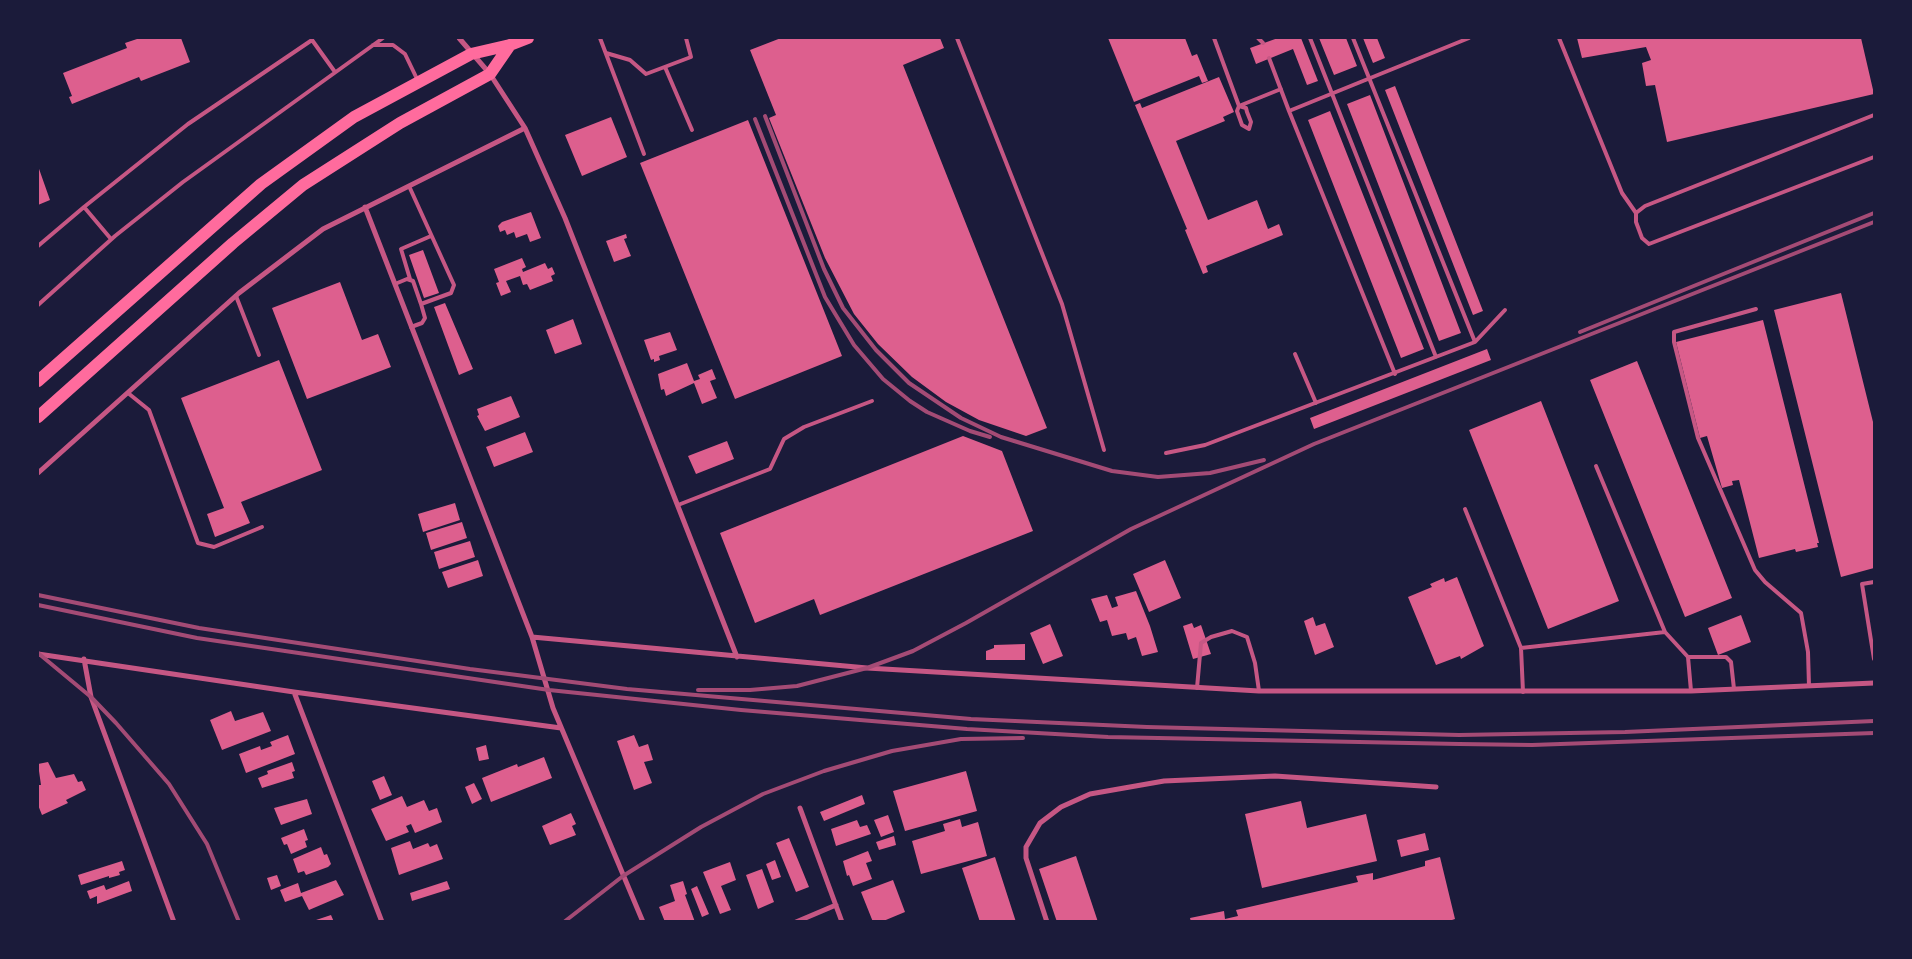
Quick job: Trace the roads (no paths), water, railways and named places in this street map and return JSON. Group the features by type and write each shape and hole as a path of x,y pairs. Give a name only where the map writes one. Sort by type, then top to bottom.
{"highway":[{"path":"38,381 261,184 354,117 471,54 510,45 528,38"},
{"path":"38,417 233,243 303,185 342,158 400,123 490,74 510,45"}],"street":[{"path":"459,38 490,74 525,128 565,218 737,657"},
{"path":"38,473 236,296 323,229 525,128"},
{"path":"366,207 532,638 561,728 643,922"},
{"path":"532,638 867,668 1259,691 1691,691 1874,683"},
{"path":"38,654 84,659 294,692 561,728"},
{"path":"84,659 91,698 174,922"},
{"path":"294,692 382,922"},
{"path":"1047,922 1026,858 1026,847 1040,823 1061,807 1090,794 1164,781 1275,776 1436,787"},
{"path":"800,808 842,922"},
{"path":"796,922 836,905"}],"lane":[{"path":"38,305 111,239 183,182 383,38"},
{"path":"600,38 644,154"},
{"path":"606,53 630,60 646,74 691,57 686,38"},
{"path":"958,38 1062,304 1104,450"},
{"path":"1214,38 1240,106"},
{"path":"1258,38 1263,43"},
{"path":"1310,38 1436,357"},
{"path":"1353,38 1475,342"},
{"path":"1289,111 1469,38"},
{"path":"1559,38 1622,193 1636,213 1636,222 1642,238 1649,244 1874,157"},
{"path":"38,246 188,124 314,39 336,72"},
{"path":"372,45 393,45 405,54 419,82"},
{"path":"1269,58 1395,374"},
{"path":"666,67 692,130"},
{"path":"1240,106 1246,108 1251,122 1249,130 1242,125 1237,111 1240,106 1281,89"},
{"path":"1636,213 1645,206 1874,116"},
{"path":"409,186 454,285 451,293 421,304"},
{"path":"84,207 111,239"},
{"path":"412,327 422,323 425,318 401,249 432,236"},
{"path":"395,284 410,279"},
{"path":"236,296 259,355"},
{"path":"1756,309 1674,332 1674,342 1698,438 1755,570 1765,582 1800,613 1808,652 1809,686"},
{"path":"1166,452 1205,445 1475,342 1505,310"},
{"path":"1295,354 1316,403"},
{"path":"128,392 149,410 198,543 214,547 262,527"},
{"path":"678,505 770,469 784,439 804,427 872,401"},
{"path":"1596,466 1665,632 1688,658 1691,691"},
{"path":"1465,509 1521,648 1523,692"},
{"path":"1874,582 1862,584 1874,659"},
{"path":"1197,688 1201,643 1212,636 1232,631 1247,637 1255,663 1259,691"},
{"path":"1521,648 1665,632"},
{"path":"1688,658 1726,657 1731,662 1734,689"}],"railway":[{"path":"765,116 824,269 843,308 876,350 909,383 961,418 1001,437 1112,471 1158,477 1210,473 1264,460"},
{"path":"755,119 825,297 854,345 883,379 910,401 927,412 970,431 990,437"},
{"path":"1580,332 1874,213"},
{"path":"698,690 750,690 797,686 867,668 913,651 1131,529 1314,444 1874,222"},
{"path":"38,595 199,628 470,669 627,689 971,719 1147,727 1459,735 1625,732 1874,721"},
{"path":"38,605 197,638 549,690 741,710 967,729 1108,737 1532,745 1874,733"},
{"path":"38,653 91,697 169,784 207,844 239,922"},
{"path":"564,922 623,876 701,827 763,794 824,771 892,751 961,739 1023,738"}]}
